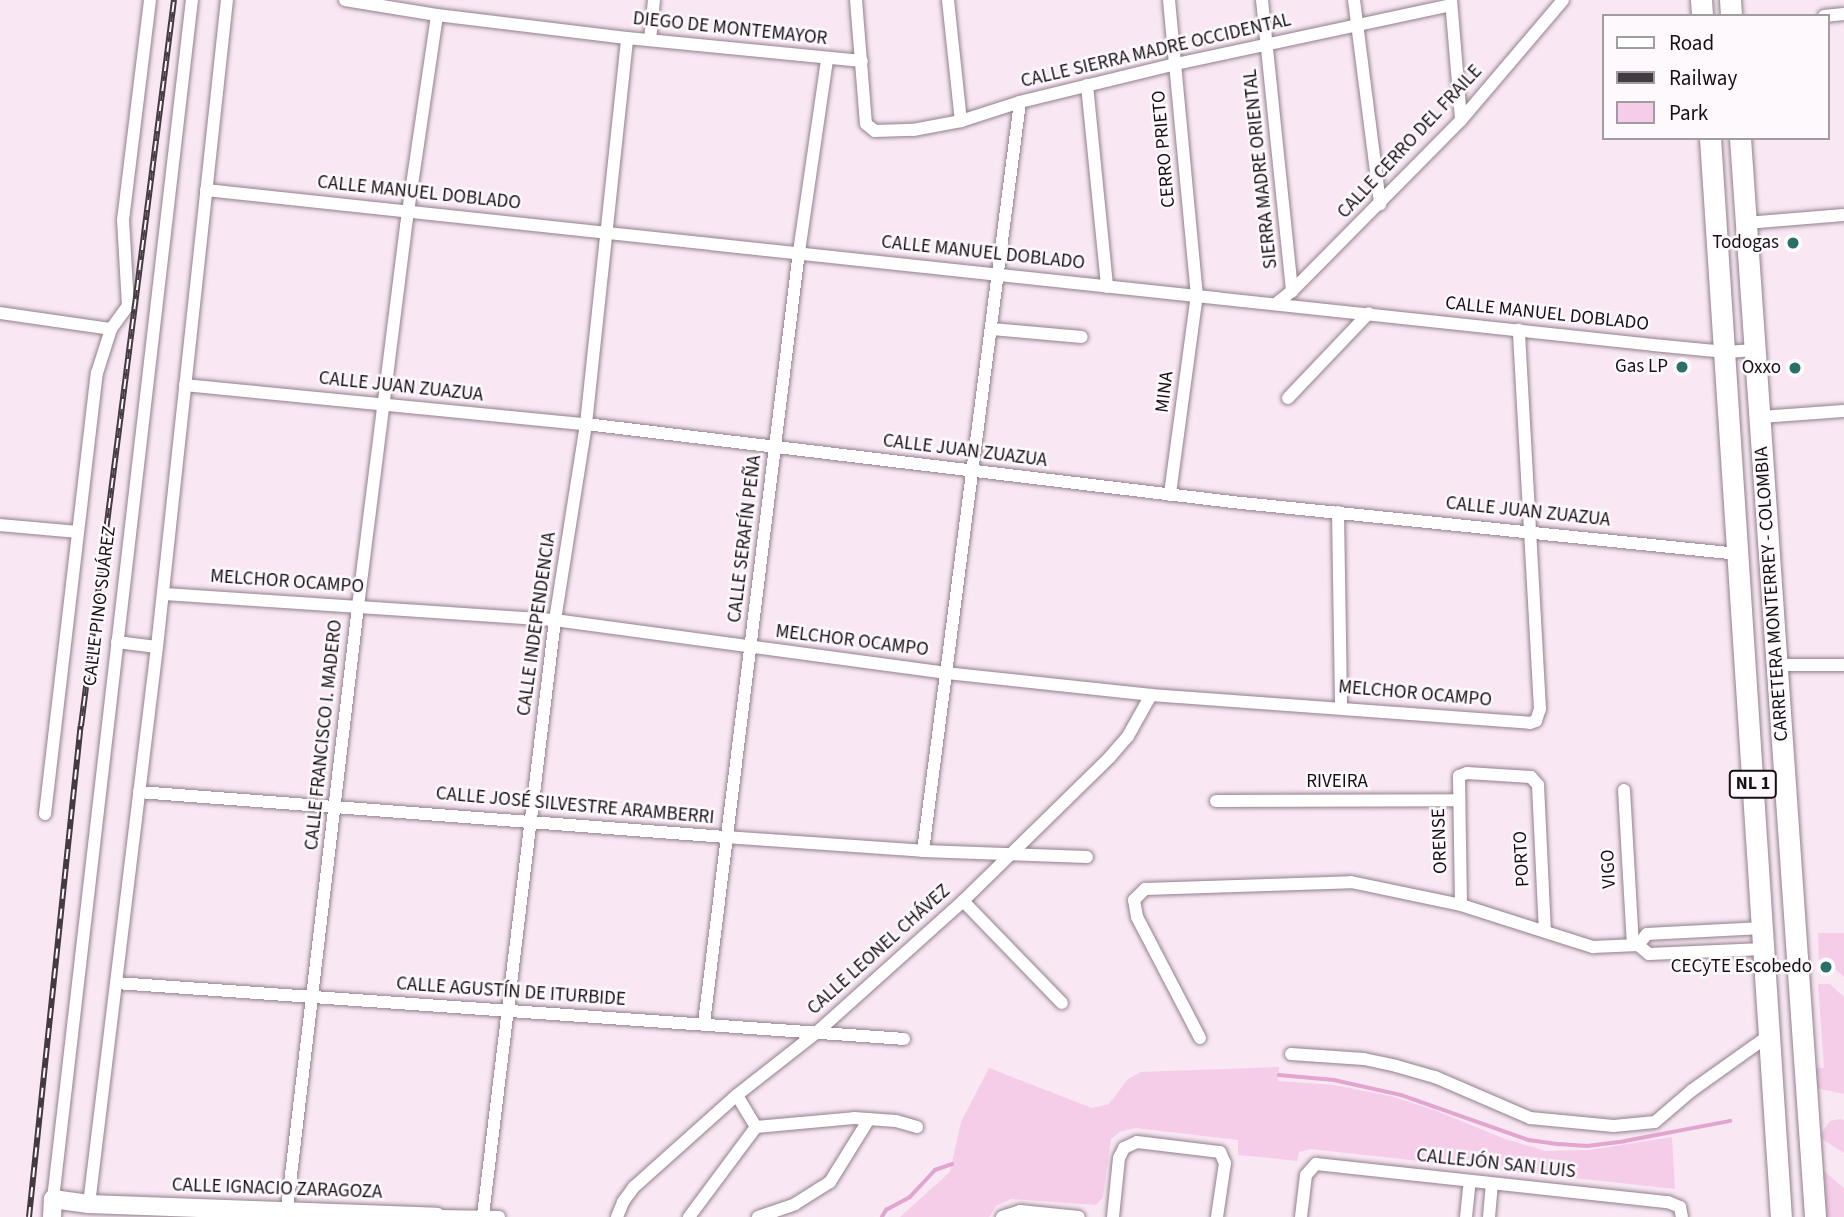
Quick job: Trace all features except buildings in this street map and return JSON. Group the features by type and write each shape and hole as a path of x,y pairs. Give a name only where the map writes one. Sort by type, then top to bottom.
{"main road":[{"name":"CARRETERA MONTERREY - COLOMBIA","path":"1710,140 1740,554 1781,1217"},
{"name":"CARRETERA MONTERREY - COLOMBIA","path":"1740,140 1815,1217"},
{"name":"CALLE IGNACIO ZARAGOZA","path":"52,1208 288,1209 437,1216"}],"street":[{"path":"45,814 97,373 111,328 128,306 123,220 150,0"},
{"name":"CALLE PINO SUÁREZ","path":"52,1208 192,0"},
{"path":"88,1210 157,647 228,0"},
{"name":"DIEGO DE MONTEMAYOR","path":"345,0 437,15 627,38 862,61"},
{"path":"650,40 654,0"},
{"path":"856,0 862,61"},
{"path":"948,0 961,121"},
{"name":"CERRO PRIETO","path":"1169,0 1196,294"},
{"name":"SIERRA MADRE ORIENTAL","path":"1262,0 1292,292"},
{"path":"1354,0 1380,204"},
{"name":"CALLE CERRO DEL FRAILE","path":"1277,303 1292,292 1461,120 1561,1"},
{"path":"1451,2 1461,120"},
{"name":"CALLE SIERRA MADRE OCCIDENTAL","path":"862,61 866,124 871,130 913,130 961,121 1087,85 1451,2"},
{"name":"CALLE FRANCISCO I. MADERO","path":"288,1209 358,606 408,212 437,15"},
{"name":"CALLE INDEPENDENCIA","path":"483,1215 555,620 586,424 627,38"},
{"name":"CALLE SERAFÍN PEÑA","path":"704,1023 724,837 752,648 799,253 827,59"},
{"path":"1087,85 1107,287"},
{"path":"923,851 1020,102"},
{"name":"CALLE MANUEL DOBLADO","path":"206,190 1726,352 1755,350"},
{"path":"1746,223 1844,215"},
{"name":"MINA","path":"1170,495 1196,294"},
{"path":"0,313 111,328"},
{"path":"1288,398 1369,313"},
{"path":"992,329 1082,337"},
{"path":"1519,330 1528,531"},
{"name":"CALLE JUAN ZUAZUA","path":"185,385 586,424 1170,495 1740,554"},
{"path":"1760,417 1844,411"},
{"path":"1338,512 1340,707"},
{"path":"0,525 78,532"},
{"name":"MELCHOR OCAMPO","path":"163,594 555,620 946,673 1151,695 1340,707 1523,723 1536,721 1539,709 1528,531"},
{"path":"117,642 157,647"},
{"path":"1777,665 1844,664"},
{"name":"CALLE LEONEL CHÁVEZ","path":"617,1217 623,1202 634,1187 737,1095 817,1033 964,901 1109,758 1128,736 1151,695"},
{"name":"PORTO","path":"1459,776 1468,773 1531,777 1538,785 1545,931"},
{"name":"ORENSE","path":"1459,776 1461,905"},
{"name":"VIGO","path":"1624,790 1635,946"},
{"name":"CALLE JOSÉ SILVESTRE ARAMBERRI","path":"139,792 923,851 1087,858"},
{"name":"RIVEIRA","path":"1216,801 1458,800"},
{"path":"1200,1038 1137,917 1134,900 1145,889 1351,881 1461,905 1593,947 1635,946 1645,954 1676,953 1762,939"},
{"path":"964,901 1062,1003"},
{"path":"1635,946 1647,934 1675,933 1762,939"},
{"path":"1675,933 1676,953"},
{"name":"CALLE AGUSTÍN DE ITURBIDE","path":"116,983 904,1039"},
{"path":"1291,1054 1364,1059 1435,1077 1530,1118 1623,1126 1655,1122 1691,1091 1768,1037"},
{"path":"737,1095 757,1128"},
{"path":"758,1217 795,1204 830,1182 869,1119"},
{"path":"689,1217 757,1128 869,1119 917,1127"},
{"path":"1113,1217 1119,1158 1124,1148 1137,1142 1217,1151 1222,1155 1225,1163 1217,1217"},
{"name":"CALLEJÓN SAN LUIS","path":"1301,1217 1306,1174 1312,1166 1470,1181 1680,1211"},
{"path":"1466,1217 1470,1181"},
{"path":"1489,1217 1493,1184"},
{"path":"1002,1217 1020,1211 1079,1217"},
{"name":"CALLE IGNACIO ZARAGOZA","path":"437,1216 499,1217"}],"green space":[{"path":"1818,933 1844,933 1844,977 1834,968 1819,969"},
{"path":"1818,984 1830,984 1844,997 1844,1094 1816,1088 1814,1068 1824,1068"},
{"path":"1279,1067 1278,1081 1335,1085 1394,1097 1505,1139 1546,1151 1590,1150 1672,1137 1675,1189 1311,1149 1299,1152 1297,1161 1238,1155 1238,1140 1135,1128 1120,1132 1111,1139 1103,1197 1096,1205 1011,1199 996,1206 989,1217 900,1217 950,1172 961,1122 989,1068 1092,1108 1109,1104 1128,1079 1141,1072"},
{"path":"1844,1120 1844,1153 1819,1137 1830,1121"},
{"path":"1823,1170 1844,1188 1844,1217 1826,1217"}],"waterway":[{"path":"1279,1075 1334,1080 1401,1095 1529,1140 1559,1144 1587,1146 1625,1141 1730,1121"},
{"path":"882,1217 886,1210 910,1197 935,1170 952,1164"}],"railway":[{"path":"29,1217 81,726 174,0"}],"place":[{"name":"Todogas","path":"1793,243"},
{"name":"Gas LP","path":"1682,367"},
{"name":"Oxxo","path":"1795,368"},
{"name":"CECyTE Escobedo","path":"1826,967"}]}
